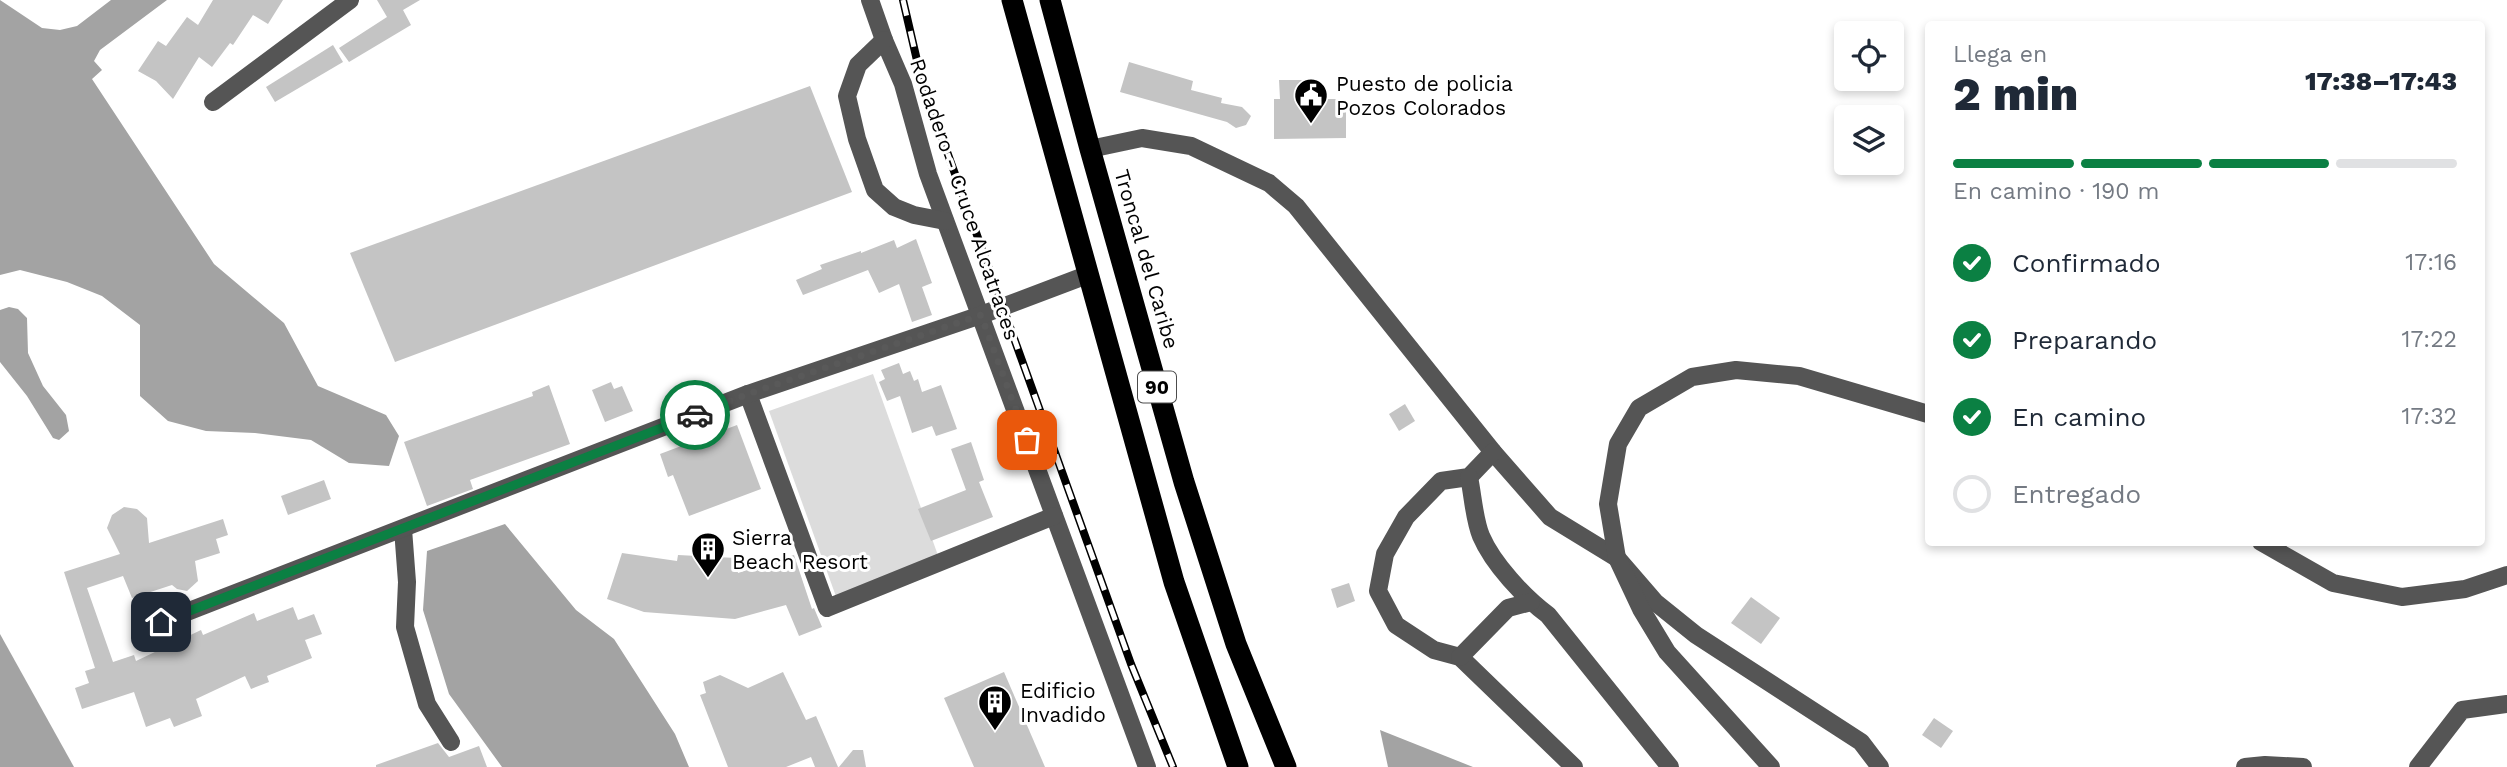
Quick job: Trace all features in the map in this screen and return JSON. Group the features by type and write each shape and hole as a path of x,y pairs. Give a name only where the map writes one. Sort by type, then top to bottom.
{"highway":[{"name":"90","path":"1012,0 1174,582 1238,767"},
{"name":"Troncal del Caribe","path":"1050,0 1184,482 1236,644 1286,767"}],"street":[{"path":"213,102 350,0"},
{"name":"Rodadero - Cruce Alcatraces","path":"870,0 903,84 928,174 1147,767"},
{"path":"884,40 858,65 847,96 857,139 876,190 894,206 914,215 945,221"},
{"path":"1090,149 1142,138 1191,146 1269,183 1296,206 1493,452 1550,517 1617,558 1655,602 1696,635 1861,743 1880,767"},
{"path":"161,622 748,394 981,315 1087,275"},
{"path":"1770,767 1667,652 1641,609 1617,558 1608,504 1618,444 1639,408 1692,377 1736,370 1799,376 1925,413"},
{"path":"748,394 827,608 1054,516"},
{"path":"1493,452 1469,477 1441,481 1406,517 1385,554 1378,591 1395,625 1434,650 1460,657 1574,767"},
{"path":"1469,477 1481,536 1501,566 1531,602 1548,615 1670,767"},
{"path":"403,529 407,582 405,627 427,704 451,742"},
{"path":"2268,546 2333,583 2402,597 2465,589 2507,575"},
{"path":"1460,657 1508,608 1531,602"},
{"path":"2418,767 2462,710 2507,704"},
{"path":"2245,767 2303,767"}],"shaded area":[{"path":"0,0 42,28 60,30 77,26 111,0 167,0 100,50 94,61 102,70 92,79 214,264 284,323 318,386 386,415 399,436 389,466 349,463 311,440 255,433 206,431 168,421 140,396 140,325 102,296 67,282 20,270 0,275"},
{"path":"9,307 18,309 27,318 28,353 43,386 66,415 69,431 59,440 53,438 27,396 0,362 0,310"},
{"path":"873,374 940,561 838,602 769,411"},
{"path":"505,524 576,610 614,639 675,734 689,767 502,767 449,694 423,610 427,551"},
{"path":"0,634 74,767 0,767"},
{"path":"1380,730 1473,767 1388,767"}],"building":[{"path":"213,0 283,0 268,24 253,15 233,45 230,43 212,67 199,57 173,99 156,81 138,71 158,41 166,46 187,17 198,25"},
{"path":"377,0 420,0 403,10 411,25 349,62 339,48 387,17"},
{"path":"333,45 343,62 275,102 266,87"},
{"path":"1129,62 1193,81 1191,90 1222,98 1221,103 1242,107 1251,116 1246,125 1236,128 1227,122 1120,92"},
{"path":"1279,80 1320,80 1320,99 1346,99 1346,138 1274,139 1274,99 1280,99"},
{"path":"810,86 852,192 395,362 350,253"},
{"path":"916,239 932,283 922,287 932,315 912,322 899,284 879,293 868,270 803,295 796,280 822,269 820,265 894,240 897,248"},
{"path":"899,363 903,374 910,371 914,381 918,379 922,392 941,385 957,429 936,436 932,426 912,433 900,396 887,401 879,382 885,379 881,370"},
{"path":"611,382 614,389 622,386 633,411 605,422 592,390"},
{"path":"549,385 570,444 470,480 473,489 427,506 404,442 533,396 532,392"},
{"path":"1405,404 1415,421 1399,431 1389,414"},
{"path":"737,425 761,489 689,516 673,475 668,477 660,454"},
{"path":"971,442 984,480 979,482 993,517 931,541 918,509 966,490 951,449"},
{"path":"324,480 331,499 288,515 281,496"},
{"path":"124,507 137,509 147,518 149,543 223,519 228,535 216,539 220,553 195,561 198,581 187,591 172,585 132,598 123,576 87,588 113,662 134,655 136,661 201,630 203,635 254,613 257,621 293,607 298,620 314,614 322,634 305,640 312,658 267,676 269,682 251,689 245,676 196,699 202,716 174,727 170,718 146,727 134,692 82,709 75,688 89,683 85,671 95,668 64,572 120,554 107,528 112,515"},
{"name":"Sierra Beach Resort","path":"622,553 677,561 678,555 736,558 738,573 794,555 812,609 814,608 822,627 799,636 786,605 735,619 644,612 607,599"},
{"path":"1349,583 1355,601 1337,608 1331,589"},
{"path":"1751,597 1780,618 1761,644 1731,623"},
{"path":"783,672 806,720 816,716 838,767 815,767 811,757 786,767 728,767 700,695 706,693 703,682 720,675 748,688"},
{"name":"Edificio Invadido","path":"1004,672 1045,767 974,767 944,698"},
{"path":"1934,718 1953,731 1941,748 1922,735"},
{"path":"438,743 449,757 479,746 487,767 376,767 376,765"},
{"path":"853,750 863,750 866,767 839,767"}],"railway":[{"path":"903,0 922,82 1131,664 1173,767"}],"way so far":[{"path":"695,415 748,394 981,315 1027,440"}],"place":[{"name":"Puesto de policia Pozos Colorados","path":"1311,125"},
{"name":"Sierra Beach Resort","path":"708,579"},
{"name":"Edificio Invadido","path":"995,732"}],"route":[{"path":"161,622 695,415"}]}
